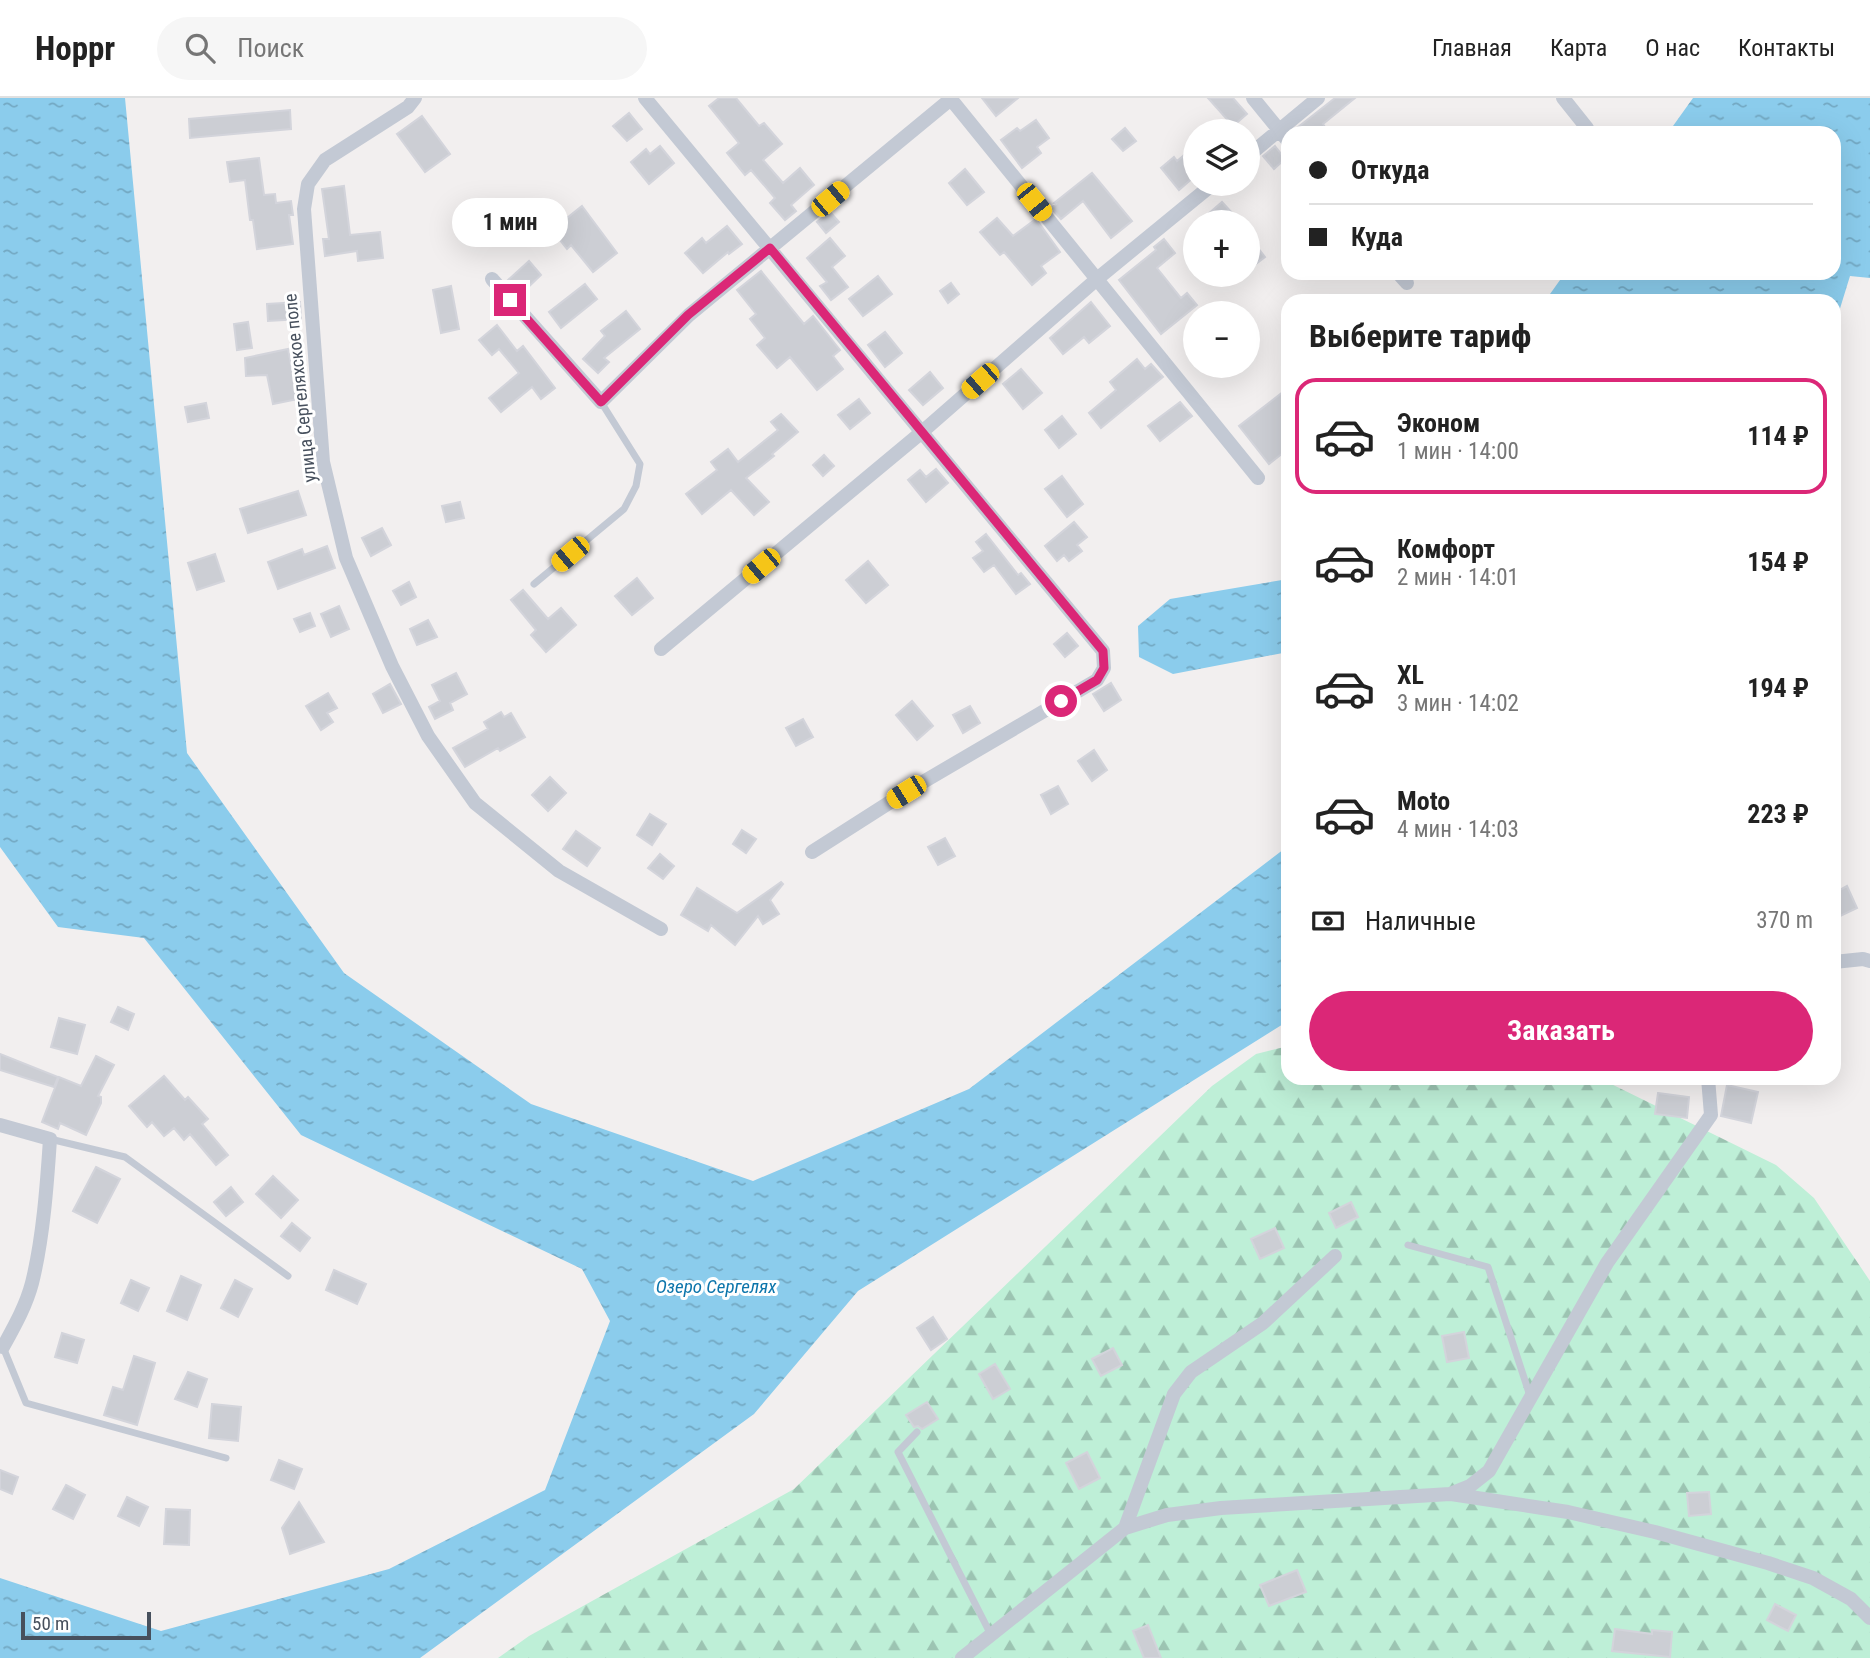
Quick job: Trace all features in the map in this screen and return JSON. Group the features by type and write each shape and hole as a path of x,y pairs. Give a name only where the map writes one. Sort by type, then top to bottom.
{"street":[{"name":"улица Сергеляхское поле","path":"415,98 408,107 325,160 308,184 304,209 323,462 346,558 392,666 428,736 475,803 559,871 661,929"},
{"path":"645,98 1103,651 1104,668 1097,680 906,792 812,852"},
{"path":"492,279 601,402 688,315 951,98 1258,478"},
{"path":"1252,98 1281,132"},
{"path":"1292,126 1318,98"},
{"path":"1563,98 1585,126"},
{"path":"1260,149 1281,137"},
{"path":"661,649 922,432 1097,279 1198,196"},
{"path":"1841,961 1870,961"},
{"path":"1450,1494 1470,1486 1489,1471 1607,1263 1711,1115 1709,1085"},
{"path":"0,1125 50,1139 46,1190 32,1284 19,1318 2,1346"},
{"path":"1125,1528 1174,1394 1182,1383 1191,1372 1263,1323 1335,1256"},
{"path":"962,1658 1125,1528 1167,1515 1221,1508 1450,1494 1568,1512 1655,1532 1768,1563 1813,1578 1851,1599 1870,1618"}],"lane":[{"path":"534,584 624,509 636,486 639,464 601,402"},
{"path":"50,1139 125,1157 288,1276"},
{"path":"1408,1245 1488,1267 1530,1396"},
{"path":"2,1346 26,1403 226,1458"},
{"path":"917,1432 898,1452 990,1633"}],"green space":[{"path":"1281,1048 1281,1085 1613,1085 1776,1165 1814,1198 1870,1281 1870,1658 498,1658 529,1636 794,1489 1212,1086 1256,1054"}],"water":[{"name":"Озеро Сергелях","path":"0,98 125,98 187,753 344,973 531,1104 753,1181 969,1089 1281,851 1281,1025 858,1291 754,1414 420,1658 0,1658 0,1578 161,1631 389,1569 545,1490 610,1321 582,1269 301,1135 144,938 58,927 0,847"},
{"path":"1693,98 1870,98 1870,278 1850,276 1841,305 1841,294 1550,294 1560,280 1841,280 1841,126 1673,126"},
{"path":"1281,580 1281,653 1173,674 1139,657 1138,626 1170,599"}],"building":[{"path":"719,98 736,98 759,126 764,123 782,144 763,160 783,183 800,168 814,185 791,205 796,211 785,220 770,203 775,198 751,170 745,175 727,153 739,143 709,106"},
{"path":"982,98 1018,98 996,116"},
{"path":"1208,98 1233,98 1247,114 1241,119 1227,119"},
{"path":"1335,98 1355,98 1323,124 1324,126 1299,126"},
{"path":"290,110 291,129 190,138 189,119"},
{"path":"629,113 642,129 627,141 613,126"},
{"path":"422,116 450,154 425,172 397,134"},
{"path":"1036,120 1049,138 1037,147 1041,153 1022,168 1001,140 1017,128 1020,131"},
{"path":"1125,128 1136,141 1123,151 1112,139"},
{"path":"660,146 674,163 649,184 631,162 646,149 650,154"},
{"path":"1275,146 1281,154 1281,163 1274,169 1263,156"},
{"path":"1183,156 1183,186 1179,190 1161,168 1174,157 1177,161"},
{"path":"259,158 264,195 275,194 276,203 291,201 293,215 289,215 293,244 257,249 245,180 230,182 227,162"},
{"path":"965,169 984,192 967,205 949,183"},
{"path":"1092,173 1132,221 1111,238 1083,201 1061,219 1051,208"},
{"path":"344,186 350,235 380,232 383,258 358,261 357,251 325,256 323,239 329,239 322,189"},
{"path":"1222,202 1229,210 1213,210"},
{"path":"582,206 617,253 593,272 571,245 567,249 552,230"},
{"path":"830,212 839,222 826,233 817,222"},
{"path":"997,218 1013,236 1036,219 1060,252 1041,266 1046,273 1032,285 1004,252 1000,255 980,232"},
{"path":"727,226 742,244 703,273 685,253 702,238 706,243"},
{"path":"830,238 845,256 832,267 848,287 831,300 820,286 827,282 807,258"},
{"path":"1164,239 1175,253 1157,268 1181,298 1187,293 1194,301 1183,301 1183,316 1161,334 1119,280 1156,250 1154,247"},
{"path":"529,261 541,275 521,294 508,280"},
{"path":"761,271 804,324 813,316 840,350 833,356 843,369 817,390 790,357 777,368 757,345 765,338 750,319 756,314 737,290"},
{"path":"878,276 892,294 863,316 849,299"},
{"path":"951,283 959,294 948,303 940,291"},
{"path":"585,284 597,299 561,328 549,312"},
{"path":"451,286 459,329 441,333 433,290"},
{"path":"300,302 301,319 268,321 267,304"},
{"path":"1091,302 1110,326 1089,343 1084,337 1063,354 1050,338"},
{"path":"626,311 640,329 604,358 609,362 598,373 583,359 605,336 601,331"},
{"path":"248,322 252,348 237,350 234,324"},
{"path":"497,325 517,351 523,346 555,388 541,399 532,387 501,412 489,398 519,373 499,349 492,355 479,340"},
{"path":"885,332 902,353 885,367 868,345"},
{"path":"288,349 298,399 273,404 267,375 246,376 245,358"},
{"path":"1137,359 1145,369 1151,364 1163,377 1101,428 1089,413 1116,390 1110,382"},
{"path":"1021,369 1042,393 1023,409 1003,384"},
{"path":"930,372 943,388 923,405 909,390"},
{"path":"1281,393 1281,455 1269,464 1239,426"},
{"path":"859,399 870,413 850,429 838,415"},
{"path":"1180,402 1192,416 1160,441 1148,426"},
{"path":"206,403 209,418 188,422 185,407"},
{"path":"781,414 798,432 746,478 769,502 754,515 731,490 702,514 686,494 717,470 711,462 728,449 738,462 778,430 771,422"},
{"path":"1062,416 1076,434 1059,448 1045,430"},
{"path":"824,455 834,466 823,476 813,465"},
{"path":"936,469 948,483 926,502 908,480 920,470 926,477"},
{"path":"1062,476 1083,504 1067,517 1045,489"},
{"path":"298,491 306,515 248,533 240,509"},
{"path":"460,502 464,518 446,522 442,506"},
{"path":"1074,522 1087,537 1077,545 1082,551 1069,561 1064,555 1057,561 1045,546"},
{"path":"382,528 391,545 371,556 362,538"},
{"path":"986,534 1018,575 1021,573 1030,584 1016,594 994,565 984,572 973,558 983,551 976,542"},
{"path":"327,546 335,568 278,589 268,562 302,549 304,555"},
{"path":"215,554 224,581 197,590 188,563"},
{"path":"868,561 888,585 866,603 846,580"},
{"path":"637,578 653,598 632,615 615,596"},
{"path":"409,582 416,597 401,605 393,591"},
{"path":"523,590 548,619 561,608 576,625 546,652 531,635 536,630 511,600"},
{"path":"339,606 349,629 331,637 321,614"},
{"path":"310,613 315,626 300,632 294,619"},
{"path":"428,620 437,637 417,645 410,629"},
{"path":"1067,633 1078,646 1065,657 1054,644"},
{"path":"456,673 467,694 450,703 453,710 435,719 429,707 440,701 432,685"},
{"path":"1111,683 1121,700 1104,711 1093,694"},
{"path":"390,684 401,704 383,713 373,694"},
{"path":"328,693 337,708 327,713 333,722 321,730 306,706"},
{"path":"912,701 933,726 917,740 896,715"},
{"path":"970,706 980,723 963,733 953,715"},
{"path":"501,712 504,717 511,713 525,737 500,751 498,748 465,767 453,748 488,729 484,722"},
{"path":"803,719 813,737 796,746 786,728"},
{"path":"1094,750 1107,770 1092,781 1078,761"},
{"path":"550,777 566,793 548,811 532,795"},
{"path":"1058,786 1068,804 1051,814 1041,795"},
{"path":"650,814 666,824 652,845 637,835"},
{"path":"742,830 756,839 746,853 733,844"},
{"path":"576,831 600,848 587,866 563,849"},
{"path":"945,838 955,856 938,865 928,847"},
{"path":"660,854 674,866 663,879 648,868"},
{"path":"781,882 783,884 770,900 779,914 763,924 758,916 735,945 711,925 708,931 681,915 697,888 737,913"},
{"path":"1847,886 1857,908 1841,916 1841,889"},
{"path":"118,1007 134,1014 128,1030 111,1022"},
{"path":"59,1018 85,1025 77,1054 51,1047"},
{"path":"0,1054 58,1077 54,1087 0,1070"},
{"path":"96,1056 114,1065 98,1096 101,1097 101,1103 86,1135 60,1123 58,1129 42,1122 59,1077 81,1086"},
{"path":"164,1076 185,1100 188,1097 208,1119 202,1124 228,1155 216,1165 190,1134 184,1140 174,1128 164,1136 152,1122 147,1127 129,1106"},
{"path":"1727,1085 1758,1092 1751,1123 1721,1116"},
{"path":"1658,1093 1689,1097 1687,1118 1655,1114"},
{"path":"96,1167 120,1179 97,1223 73,1211"},
{"path":"273,1176 298,1200 281,1218 256,1194"},
{"path":"231,1187 243,1202 226,1216 214,1202"},
{"path":"1351,1202 1358,1217 1336,1228 1329,1213"},
{"path":"292,1223 310,1238 300,1251 281,1236"},
{"path":"1275,1228 1284,1248 1260,1259 1251,1239"},
{"path":"334,1270 366,1284 357,1304 326,1290"},
{"path":"181,1276 201,1285 187,1320 167,1311"},
{"path":"131,1280 149,1288 138,1311 121,1303"},
{"path":"235,1280 252,1289 238,1317 221,1308"},
{"path":"933,1317 947,1339 931,1350 917,1328"},
{"path":"1464,1332 1469,1358 1447,1362 1442,1336"},
{"path":"62,1333 84,1340 77,1363 55,1357"},
{"path":"1113,1348 1122,1365 1101,1376 1092,1359"},
{"path":"134,1356 155,1363 137,1425 104,1415 113,1387 123,1390"},
{"path":"995,1364 1010,1389 993,1399 979,1374"},
{"path":"188,1372 207,1379 197,1407 175,1399"},
{"path":"927,1402 938,1419 922,1429 914,1427 906,1415"},
{"path":"212,1404 241,1407 238,1441 209,1438"},
{"path":"1087,1452 1100,1478 1079,1489 1066,1463"},
{"path":"279,1460 302,1469 294,1489 271,1480"},
{"path":"0,1470 18,1477 12,1494 0,1489"},
{"path":"66,1485 85,1495 73,1519 53,1509"},
{"path":"1709,1492 1711,1514 1689,1516 1687,1493"},
{"path":"127,1497 148,1507 139,1526 118,1516"},
{"path":"299,1502 324,1542 290,1554 282,1528"},
{"path":"166,1509 190,1510 189,1545 164,1544"},
{"path":"1297,1570 1306,1592 1269,1606 1260,1585"},
{"path":"1775,1604 1796,1615 1788,1631 1767,1620"},
{"path":"1148,1625 1161,1658 1144,1658 1133,1631"},
{"path":"1615,1629 1652,1634 1652,1630 1672,1632 1670,1657 1612,1651"}],"route":[{"path":"510,300 601,402 688,315 770,248 1103,651 1104,668 1097,680 1061,701"}]}
